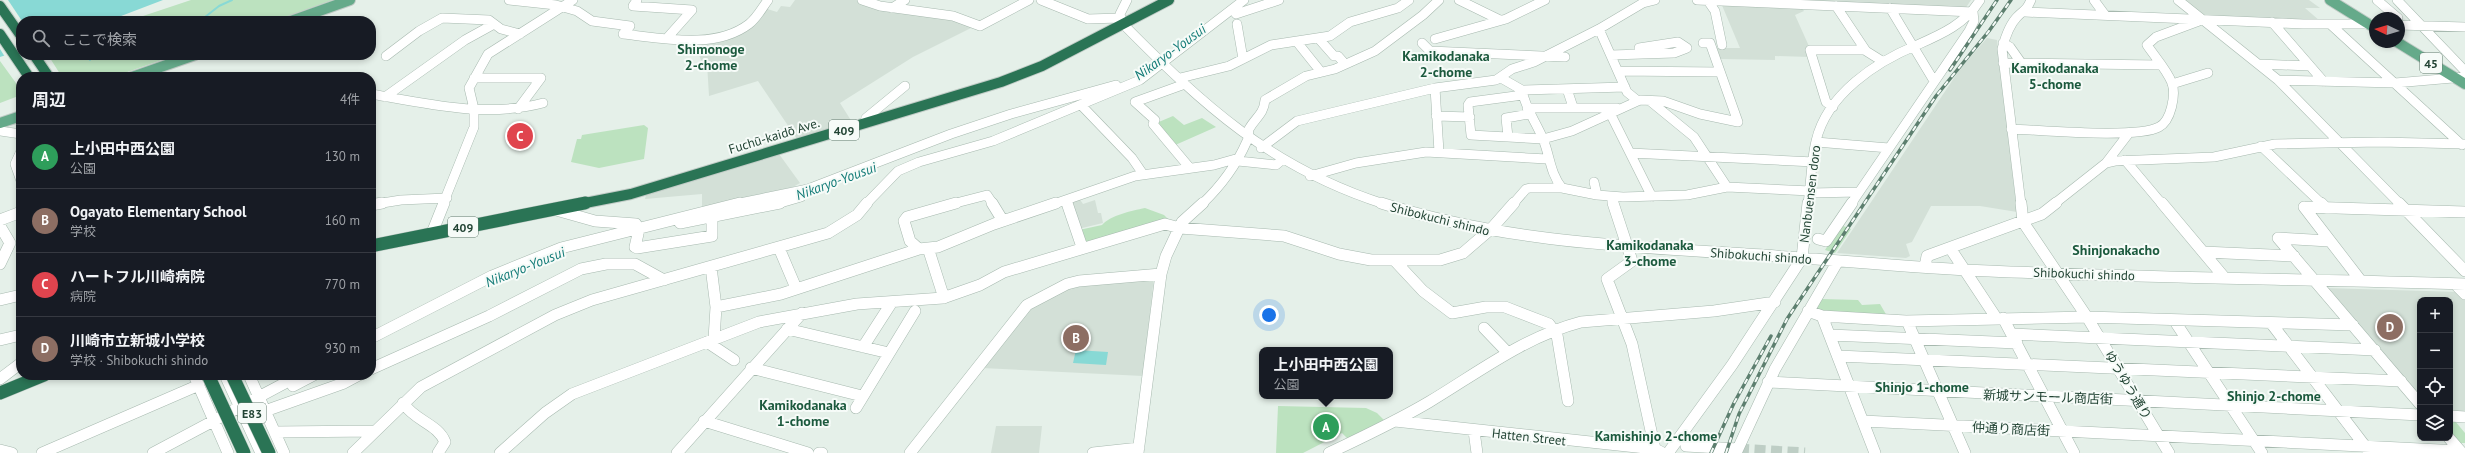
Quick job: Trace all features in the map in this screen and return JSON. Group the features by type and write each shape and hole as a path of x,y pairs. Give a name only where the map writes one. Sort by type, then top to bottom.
{"highway":[{"name":"Fuchū-kaidō Ave.","path":"376,245 432,232 556,210 659,186 1016,77 1057,58 1121,20 1168,0"},
{"path":"0,6 16,29"},
{"path":"0,34 16,58"},
{"path":"18,60 26,72"},
{"path":"37,60 46,72"},
{"path":"0,393 32,380"},
{"name":"E83","path":"202,380 244,453"},
{"name":"E83","path":"234,380 269,453"}],"main road":[{"path":"305,16 350,0"},
{"path":"2330,0 2369,23"},
{"name":"45","path":"2405,46 2460,77 2465,84"},
{"path":"146,72 180,60"},
{"path":"0,123 16,118"}],"street":[{"path":"509,0 543,1 577,11 592,21 630,26 623,34 702,39 734,33 750,23 768,0"},
{"path":"432,232 447,198 474,127 474,109 469,88 488,54 561,6 573,0"},
{"path":"637,0 632,6 692,10 668,37"},
{"path":"862,0 873,5 953,16 980,26 1029,0"},
{"path":"892,8 905,0"},
{"path":"1041,0 1088,19 1121,20 1122,10 1127,0"},
{"path":"556,210 583,218 636,230 712,218 789,202 998,123 1080,100 1140,80 1162,60 1235,4 1244,0"},
{"path":"1235,4 1279,0"},
{"path":"1189,167 1153,124 1155,120 1135,102 1182,81 1243,60 1271,45 1319,39 1330,36 1350,22 1398,8 1409,0"},
{"path":"1093,453 1139,451 1161,274 1185,219 1214,193 1238,159 1248,140 1249,130 1264,110 1266,100 1306,76 1345,64 1375,51 1423,15 1439,0"},
{"path":"1459,0 1500,20"},
{"path":"1435,39 1463,33 1500,20 1532,8 1545,0"},
{"path":"1261,148 1297,121 1371,100 1501,78 1512,69 1542,58 1599,29 1628,11 1655,0"},
{"name":"Nanbuensen doro","path":"1668,453 1732,365 1775,302 1802,258 1816,142 1823,123 1833,107 1850,85 1882,61 1946,31 1973,12 1980,0"},
{"path":"2023,222 2003,63 2003,43 2017,17 2025,12 2031,0"},
{"path":"2094,0 2105,15"},
{"path":"2178,0 2204,19 2278,80 2465,271"},
{"path":"2377,0 2392,12"},
{"path":"2397,0 2465,70"},
{"path":"1708,1 1715,11 1722,44"},
{"path":"1695,2 1708,1 1973,12 1974,21 1969,31 1826,241 1818,239"},
{"path":"1836,6 1865,50 1882,61"},
{"path":"1890,8 1934,81"},
{"path":"2025,12 2369,25"},
{"path":"386,56 420,31 442,18 489,20 501,29 520,34"},
{"path":"2011,129 2129,133 2158,128 2167,122 2171,110 2172,84 2147,45 2156,37 2204,19"},
{"name":"Shibokuchi shindo","path":"1121,20 1226,124 1261,148 1310,176 1363,198 1408,213 1488,232 1564,242 1964,270 2460,284"},
{"path":"2272,22 2324,82"},
{"path":"385,97 465,40 494,24"},
{"path":"1238,24 1243,60"},
{"path":"2330,24 2464,145"},
{"path":"2405,25 2465,27"},
{"path":"1599,29 1625,87 1638,101"},
{"path":"1319,39 1334,56 1338,56 1345,64"},
{"path":"1297,42 1321,72"},
{"path":"1422,42 1430,51 1462,51 1542,58 1565,57"},
{"path":"1625,87 1567,89 1523,93 1470,102 1468,105 1471,135 1544,139 1572,131 1638,101 1663,101 1700,114 1738,122 1710,43 1703,43"},
{"path":"2003,43 2010,47 2022,64"},
{"path":"1833,107 1826,102 1810,50 1865,50"},
{"path":"1611,55 1642,54"},
{"path":"2003,63 2159,65"},
{"path":"2259,64 2310,66"},
{"path":"1618,72 1720,72"},
{"path":"2172,84 2208,73"},
{"path":"2278,80 2395,83 2460,77"},
{"path":"474,78 541,78 518,109"},
{"path":"1501,78 1523,93 1528,111 1544,139 1547,159 1552,176 1562,188"},
{"path":"869,122 866,118 905,86"},
{"path":"1435,88 1439,152"},
{"path":"1567,89 1574,107"},
{"path":"376,95 474,109 518,109 543,103"},
{"path":"1080,100 1132,158 1143,174"},
{"path":"376,336 493,278 561,248 636,230 707,210 808,189 950,134 1080,100"},
{"path":"353,453 403,403 433,380 544,320 584,303 828,233 858,215 890,177 907,167 993,141 1080,100"},
{"path":"1650,101 1694,137 1726,187"},
{"path":"1508,136 1506,118 1528,111 1574,107 1621,108"},
{"path":"1610,113 1652,197"},
{"path":"1436,116 1470,117"},
{"path":"0,131 16,133"},
{"path":"1925,267 1927,256 2023,222 2053,208 2071,190 2106,163 2129,133"},
{"path":"1816,142 1889,148"},
{"path":"2106,163 2126,160 2214,157 2261,146 2340,143 2464,145"},
{"path":"2261,146 2326,208"},
{"path":"1310,176 1378,160 1439,152 1504,158 1547,159"},
{"path":"1630,153 1705,155 1814,162"},
{"path":"716,306 782,294 796,288 924,250 1003,221 1066,201 1106,184 1143,174 1189,167 1215,166 1238,159 1276,165 1282,160"},
{"path":"2126,160 2224,277"},
{"path":"1594,182 1597,195"},
{"path":"376,342 483,287 526,268 698,209 761,197 794,189 804,184"},
{"path":"500,453 568,396 759,322 857,304 944,298 980,285 1004,272 1082,246 1120,239 1165,224 1180,228 1272,234 1356,258 1395,261 1440,260 1457,256 1488,232 1526,189 1562,188 1611,197 1652,197 1687,194 1726,187 1811,192 1859,192"},
{"path":"944,298 924,250 912,246 908,239 904,221 907,217 986,195 1003,221"},
{"path":"1611,197 1632,262 1628,267 1611,274 1607,279 1632,344 1659,451"},
{"path":"376,204 407,200 447,198"},
{"path":"1066,201 1082,246"},
{"path":"2361,281 2304,207 2465,212"},
{"path":"0,220 16,214"},
{"path":"636,230 635,247 637,248 712,236 712,218"},
{"name":"ゆうゆう通り","path":"2023,222 2087,318 2169,453"},
{"path":"0,226 10,243 0,264"},
{"path":"2329,241 2278,238 2417,400"},
{"path":"779,248 796,288"},
{"path":"1950,248 1964,270 2014,338 2074,453"},
{"path":"2203,252 2294,256"},
{"path":"1395,261 1423,291 1452,313 1492,306 1505,307 1532,316 1554,328 1566,382 1568,401"},
{"path":"1686,446 1737,451 1768,382 1838,261"},
{"path":"376,367 489,316 581,269 606,264 635,264 664,280"},
{"path":"710,340 716,306 711,267"},
{"path":"910,453 1027,305 1067,284 1079,281 1161,274"},
{"path":"2460,284 2465,294"},
{"path":"0,300 16,296"},
{"path":"863,347 892,302"},
{"path":"1329,453 1395,420 1508,353 1554,328 1581,322 1714,311 1775,302"},
{"path":"856,408 915,311"},
{"path":"1808,311 1822,316 1907,321 2000,318 2087,318 2353,325"},
{"path":"677,453 751,368 788,330 802,313"},
{"path":"1822,316 1875,453"},
{"path":"2174,320 2262,453"},
{"path":"1907,321 1965,453"},
{"path":"2271,323 2368,450"},
{"path":"1484,328 1508,353"},
{"path":"788,330 889,353"},
{"path":"1830,335 1915,339 2099,338 2374,350"},
{"path":"0,340 16,336"},
{"path":"710,340 734,360"},
{"path":"1838,356 2401,381"},
{"path":"0,379 16,368"},
{"path":"751,368 862,396"},
{"path":"42,453 197,380"},
{"path":"202,380 228,453"},
{"path":"215,380 261,453"},
{"path":"226,380 248,453"},
{"path":"251,380 284,453"},
{"path":"262,404 293,380"},
{"path":"262,404 305,380"},
{"path":"166,453 216,423 234,409 262,404 344,384 351,380"},
{"name":"新城サンモール商店街","path":"1768,382 1850,388 2417,414"},
{"path":"403,403 417,419 438,430 444,437 445,442 438,453"},
{"path":"2453,416 2465,416"},
{"name":"Hatten Street","path":"1395,420 1474,431 1659,451"},
{"path":"704,421 808,453"},
{"name":"仲通り商店街","path":"1863,421 2254,441 2368,450 2461,452"},
{"path":"153,453 216,423"},
{"path":"275,432 375,431"},
{"path":"1474,431 1477,453"},
{"path":"2452,441 2461,452"},
{"path":"0,450 12,453"}],"shaded area":[{"path":"795,0 858,0 945,16 975,26 913,57 840,103 852,122 797,139 758,81 709,96 707,63 701,60 695,46 697,41 722,38 764,8 777,12 781,6 790,7"},
{"path":"1747,0 1971,0 1965,9"},
{"path":"2183,0 2309,0 2320,8 2305,8 2320,21 2206,17"},
{"path":"1721,3 1801,6 1804,11 1795,15 1808,44 1810,57 1775,56 1775,60 1720,59 1715,48 1740,48"},
{"path":"1987,38 1997,40 2017,212 1980,206 1931,206 1912,242 1906,244 1910,256 1906,258 1837,253 1960,69"},
{"path":"779,154 800,183 793,187 702,207 702,194 645,199 646,195"},
{"path":"1079,198 1083,204 1095,200 1098,213 1101,213 1103,223 1078,229 1069,203"},
{"path":"1154,277 1143,376 982,368 1028,307 1068,286"},
{"path":"2326,288 2459,292 2465,296 2465,412 2453,411 2453,297 2417,297 2417,395"},
{"path":"996,426 1042,426 1039,453 991,453"}],"green space":[{"path":"191,0 333,0 288,16 143,16"},
{"path":"51,60 162,60 127,72 59,72"},
{"path":"0,61 16,83 16,97 0,103"},
{"path":"1173,116 1184,125 1202,118 1216,127 1173,146 1154,124"},
{"path":"644,125 648,128 644,159 599,168 571,162 577,139 581,139 582,135"},
{"path":"1145,208 1164,215 1168,219 1084,243 1079,230 1102,225 1116,216"},
{"path":"1841,225 1851,229 1835,253 1825,250"},
{"path":"1822,299 1858,300 1862,305 1880,304 1887,316 1816,310"},
{"path":"1278,406 1366,408 1377,413 1386,422 1349,440 1342,433 1303,453 1276,453"},
{"path":"2453,421 2455,421 2465,433 2465,443 2457,443 2453,438"}],"water":[{"path":"0,0 163,0 121,16 16,16 16,52 0,57"},
{"path":"1076,350 1108,352 1106,365 1073,363"}],"pier":[{"path":"0,0 8,0 19,16 16,16 16,54 5,57 0,49"}],"waterway":[{"path":"206,16 219,6 232,0"}],"tunnel":[{"path":"1738,449 1805,453"}],"railway":[{"path":"1950,70 1997,0"},
{"path":"1726,453 1739,414 1787,319 1936,96 1989,31 2011,0"},
{"path":"1711,453 1734,403 1771,336"}],"place":[{"name":"ハートフル川崎病院","path":"520,136"},
{"name":"川崎市立新城小学校","path":"2390,327"},
{"name":"Ogayato Elementary School","path":"1076,338"},
{"name":"上小田中西公園","path":"1326,427"}],"district":[{"name":"Shimonoge 2-chome","path":"711,58"},
{"name":"Kamikodanaka 2-chome","path":"1446,64"},
{"name":"Kamikodanaka 5-chome","path":"2055,76"},
{"name":"Shinjonakacho","path":"2116,250"},
{"name":"Kamikodanaka 3-chome","path":"1650,254"},
{"name":"Shinjo 1-chome","path":"1922,387"},
{"name":"Shinjo 2-chome","path":"2274,396"},
{"name":"Kamikodanaka 1-chome","path":"803,414"},
{"name":"Kamishinjo 2-chome","path":"1656,436"}],"water label":[{"name":"Nikaryo-Yousui","path":"1170,52"},
{"name":"Nikaryo-Yousui","path":"836,181"},
{"name":"Nikaryo-Yousui","path":"525,267"}]}
